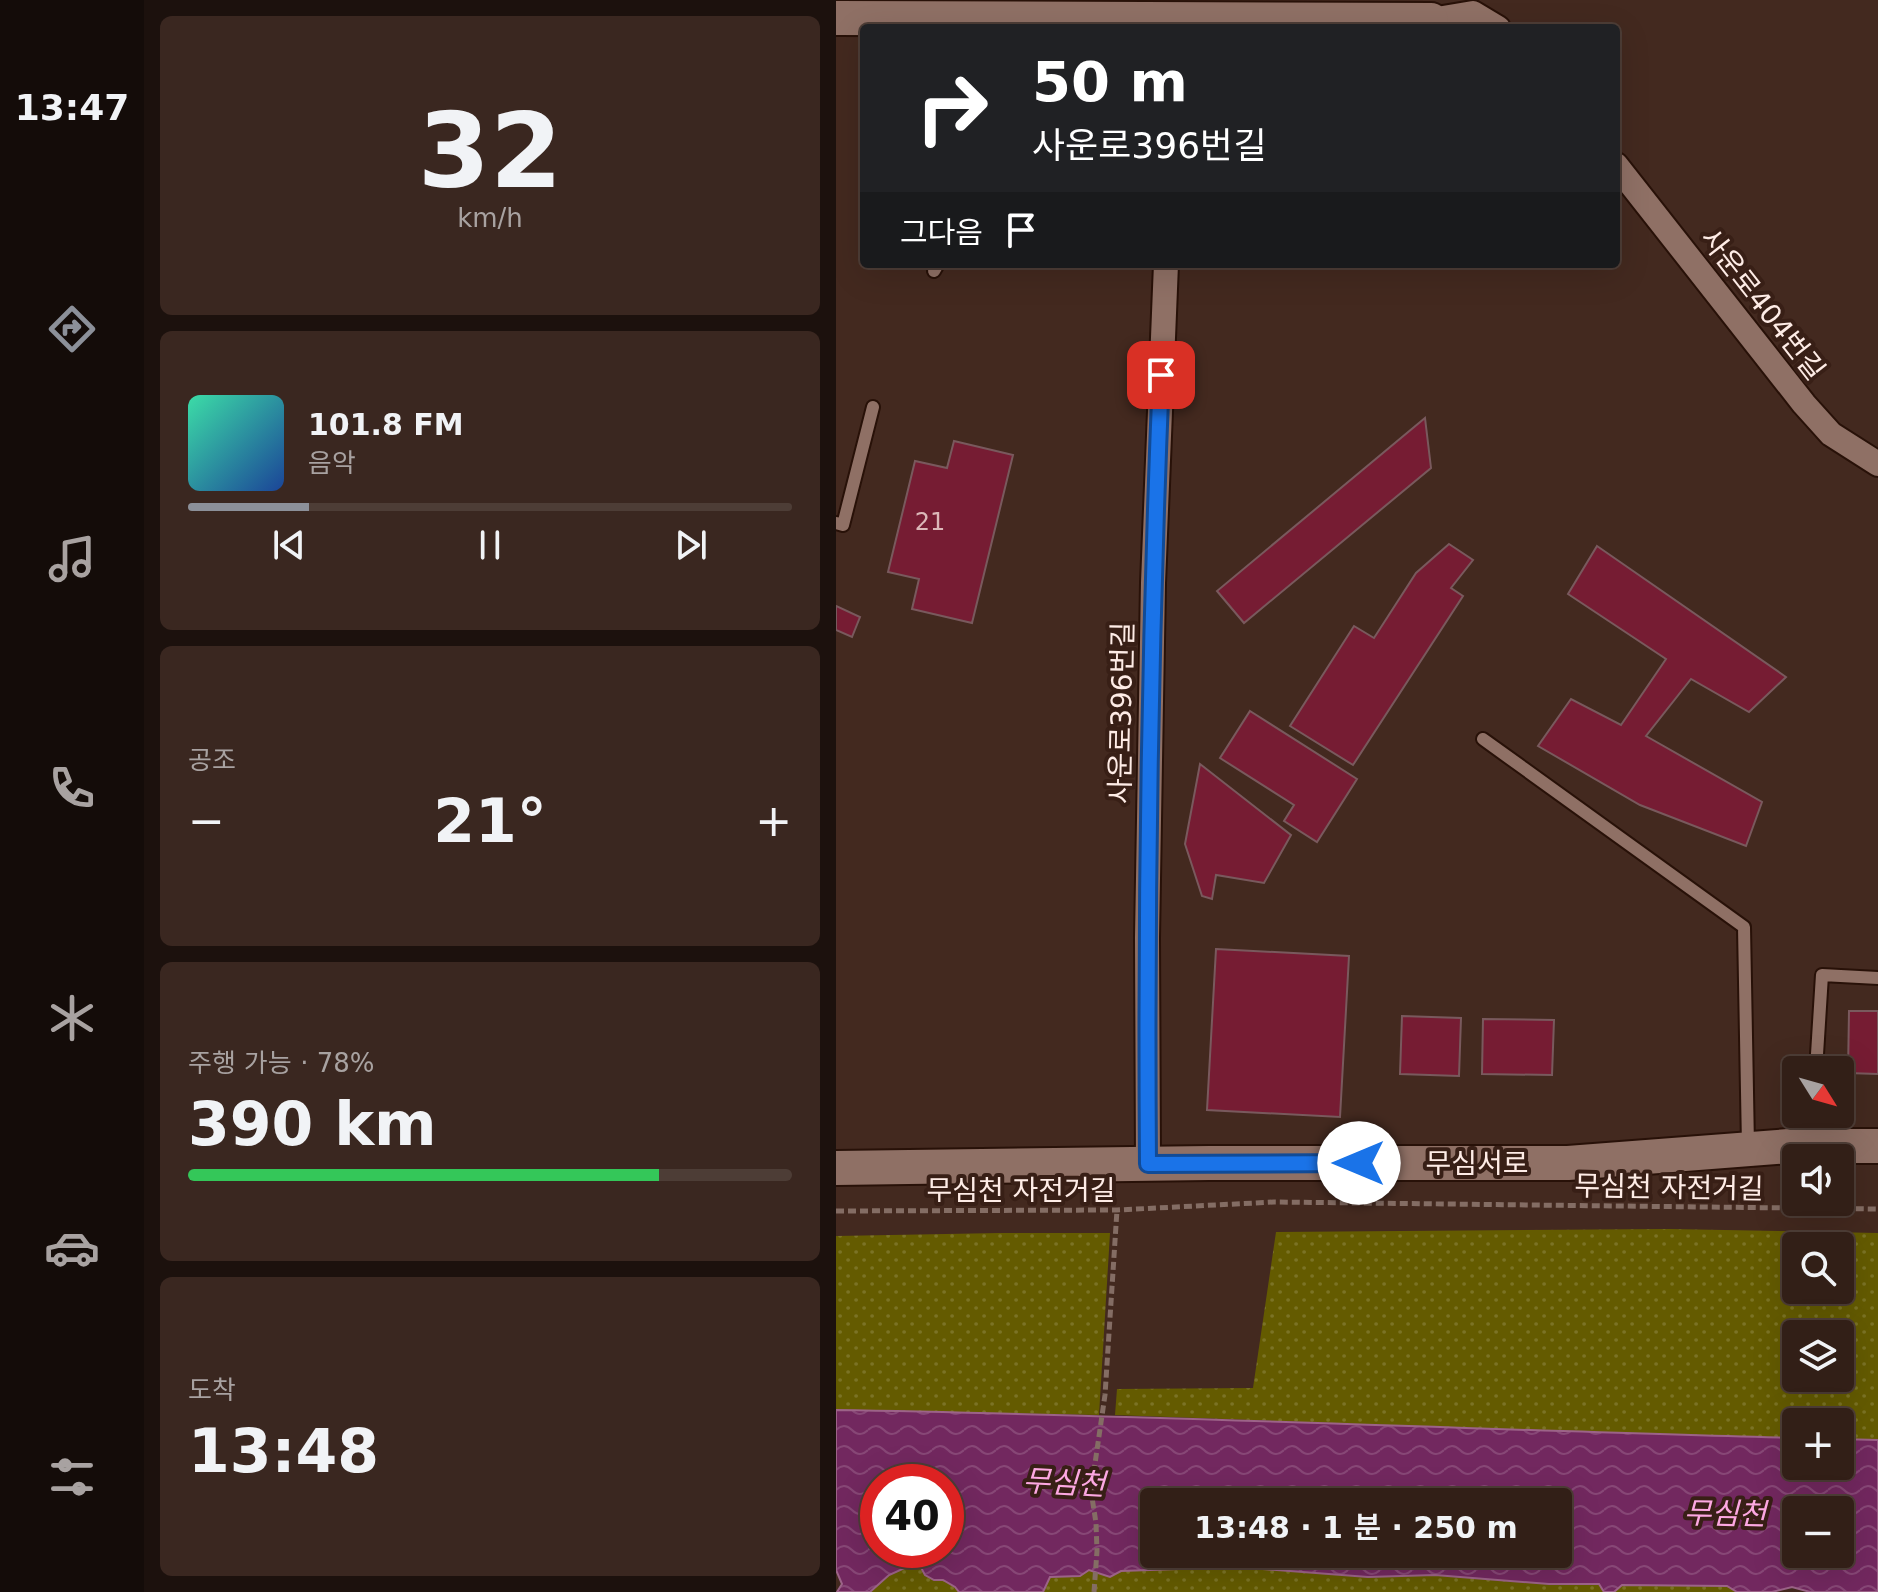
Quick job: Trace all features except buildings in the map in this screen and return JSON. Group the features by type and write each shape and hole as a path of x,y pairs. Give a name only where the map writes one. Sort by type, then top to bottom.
{"street":[{"path":"836,18 982,9 1054,23 1176,24 1431,20 1473,13 1491,24"},
{"name":"사운로404번길","path":"1620,170 1804,404 1831,434 1878,464"},
{"name":"사운로396번길","path":"1148,1164 1147,938 1152,599 1166,268"},
{"name":"무심서로","path":"836,1168 1568,1163 1748,1149 1812,1130 1878,1146"}],"lane":[{"path":"836,523 843,525 873,407"},
{"path":"1483,739 1744,927 1748,1149"},
{"path":"1817,1056 1822,975 1878,978"}],"path":[{"name":"무심천 자전거길","path":"836,1211 1117,1210 1274,1202 1878,1209"},
{"path":"1094,1592 1097,1574 1096,1523 1091,1491 1105,1395 1117,1210"}],"shaded area":[{"path":"1669,1229 1826,1232 1782,1232 1782,1304 1854,1304 1854,1233 1878,1233 1878,1440 1854,1439 1854,1408 1782,1408 1782,1438 1115,1415 1117,1389 1253,1388 1276,1232"},
{"path":"1110,1233 1099,1415 836,1410 836,1236"},
{"path":"904,1568 927,1568 959,1592 870,1592 888,1575"},
{"path":"1250,1568 1368,1577 1435,1575 1549,1584 1599,1584 1604,1592 1043,1592 1050,1577 1080,1576 1089,1569 1110,1577 1121,1571"},
{"path":"1622,1585 1727,1586 1737,1592 1614,1592"}],"water":[{"name":"무심천","path":"836,1410 1782,1438 1782,1480 1854,1480 1854,1439 1878,1440 1878,1592 1810,1592 1792,1587 1772,1592 1737,1592 1727,1586 1622,1585 1614,1592 1604,1592 1599,1584 1549,1584 1435,1575 1368,1577 1250,1568 1572,1568 1572,1488 1140,1488 1140,1568 1208,1568 1121,1571 1110,1577 1089,1570 1080,1576 1050,1577 1043,1592 959,1592 943,1580 934,1580 925,1575 921,1568 964,1568 964,1464 860,1464 860,1568 905,1568 889,1575 870,1592 837,1592 842,1584 836,1570"}],"route":[{"path":"1161,375 1152,613 1147,938 1148,1164 1359,1163"}]}
